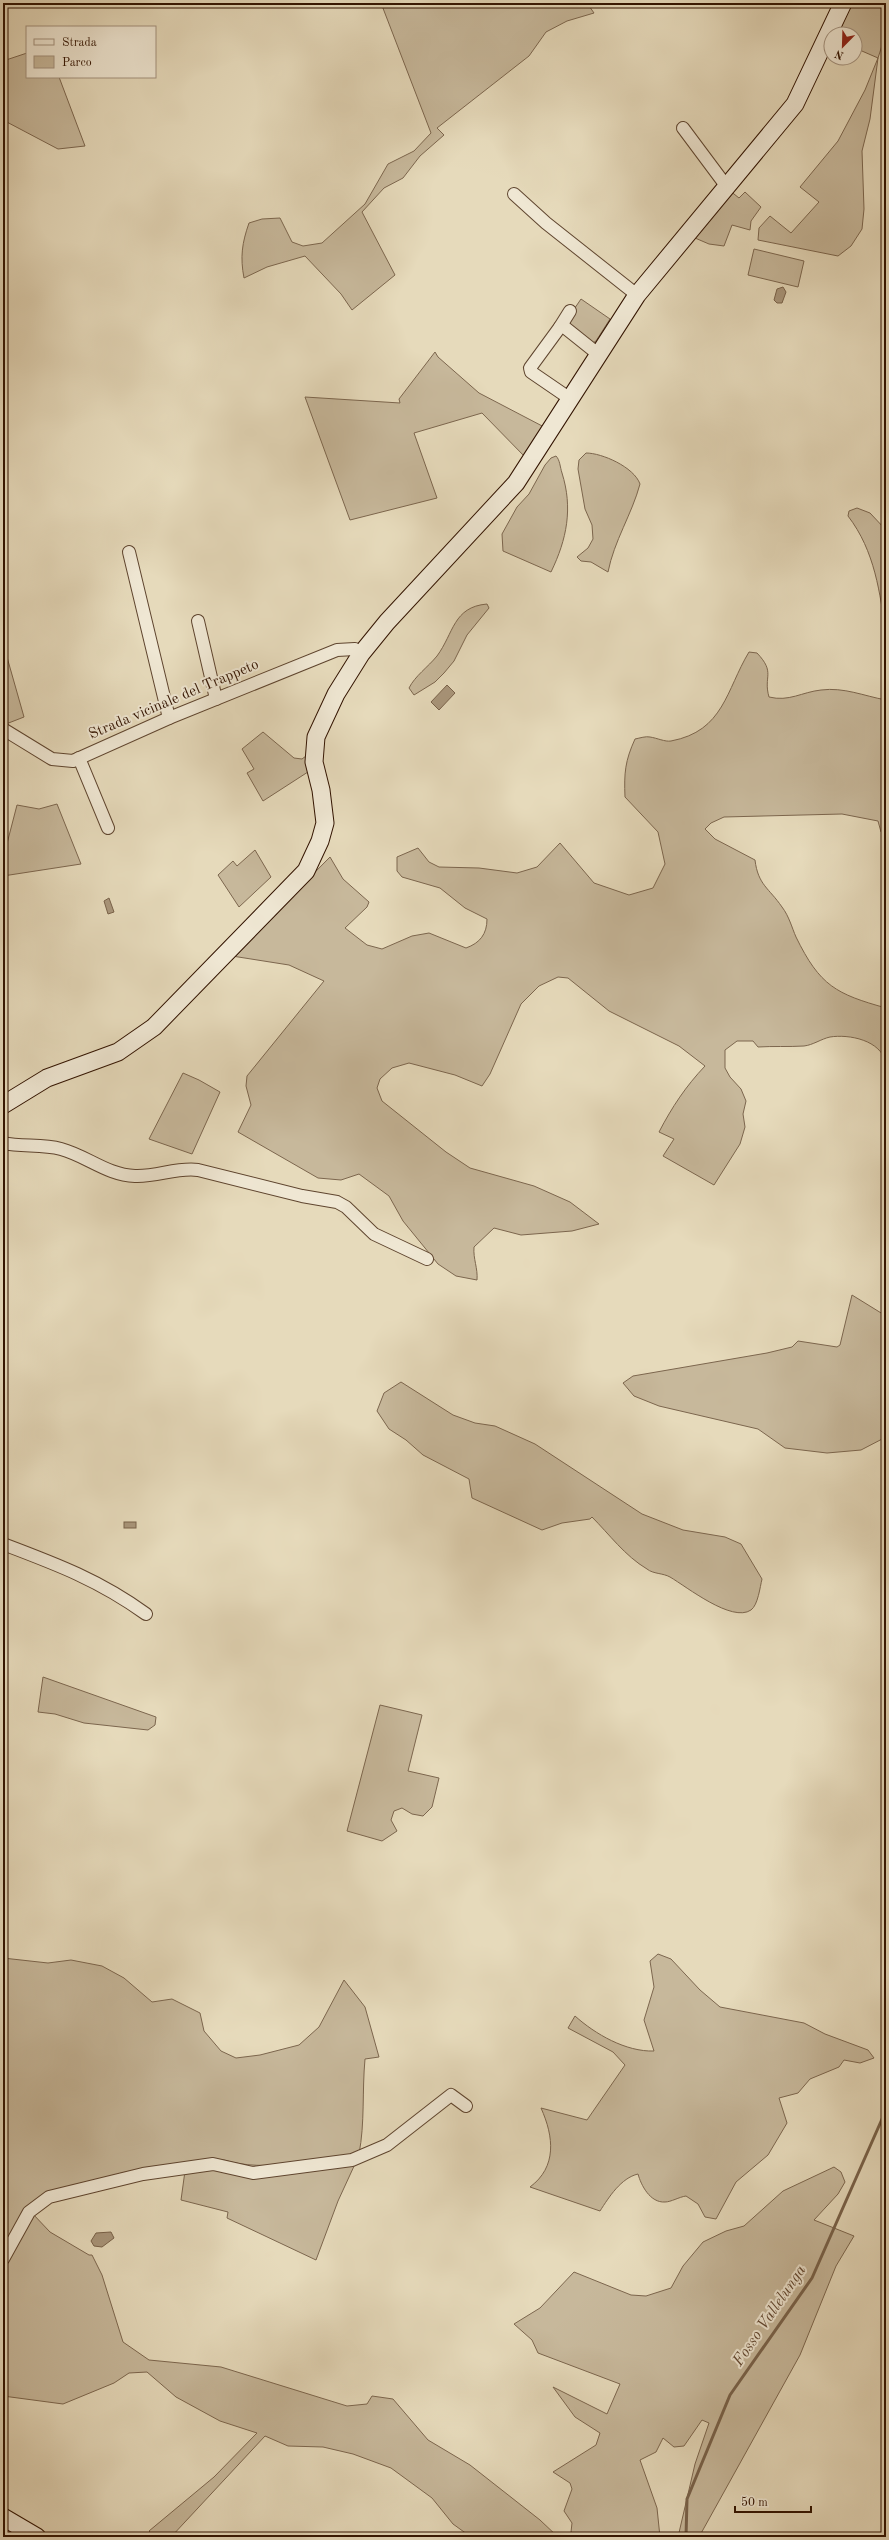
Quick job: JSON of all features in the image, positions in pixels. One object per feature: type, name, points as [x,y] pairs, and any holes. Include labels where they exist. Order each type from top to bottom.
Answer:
[{"type":"street","points":[[3,1104],[47,1078],[118,1052],[154,1027],[306,870],[320,841],[325,823],[321,790],[314,762],[314,744],[318,730],[336,694],[361,654],[387,622],[516,483],[569,398],[637,295],[795,104],[843,3]]},
{"type":"street","points":[[683,128],[727,187]]},
{"type":"street","points":[[514,194],[546,224],[637,295]]},
{"type":"street","points":[[569,398],[531,372],[530,368],[570,311]]},
{"type":"street","points":[[560,327],[563,326],[598,354]]},
{"type":"street","points":[[129,552],[169,718]]},
{"type":"street","points":[[198,621],[216,699]]},
{"type":"street","name":"Strada vicinale del Trappeto","points":[[3,729],[52,759],[65,762],[79,758],[169,718],[337,650],[355,649],[361,654]]},
{"type":"street","points":[[79,758],[108,828]]},
{"type":"street","points":[[3,1143],[60,1149],[112,1172],[124,1175],[136,1176],[189,1169],[198,1170],[302,1196],[337,1202],[346,1207],[374,1234],[427,1259]]},
{"type":"street","points":[[3,1544],[69,1568],[117,1592],[146,1614]]},
{"type":"street","points":[[3,2259],[29,2212],[49,2197],[143,2174],[213,2164],[253,2173],[352,2160],[387,2145],[451,2095],[466,2106]]},
{"type":"street","points":[[3,2517],[37,2537]]},
{"type":"green space","points":[[381,3],[587,3],[594,13],[567,21],[546,32],[529,56],[437,128],[444,135],[420,156],[403,178],[384,188],[362,212],[395,275],[352,310],[341,294],[305,256],[267,267],[244,278],[242,250],[249,223],[262,219],[280,218],[292,242],[303,246],[322,243],[365,204],[388,164],[414,151],[431,133]]},
{"type":"green space","points":[[852,3],[886,3],[886,33],[878,58],[863,51],[863,26],[842,26]]},
{"type":"green space","points":[[26,53],[26,78],[59,78],[85,146],[58,149],[3,120],[3,61]]},
{"type":"green space","points":[[878,58],[870,119],[862,151],[864,209],[862,229],[851,246],[838,256],[758,240],[759,228],[770,216],[791,233],[819,202],[800,187],[838,141],[865,90]]},
{"type":"green space","points":[[729,190],[739,198],[745,192],[761,207],[751,221],[750,230],[732,225],[724,246],[709,244],[695,238]]},
{"type":"green space","points":[[754,249],[804,261],[798,287],[748,275]]},
{"type":"green space","points":[[581,299],[610,319],[596,341],[591,344],[566,321]]},
{"type":"green space","points":[[435,352],[438,357],[479,393],[546,428],[526,458],[482,413],[414,433],[437,498],[350,520],[305,397],[400,403],[399,399]]},
{"type":"green space","points":[[586,453],[600,455],[617,462],[631,472],[640,484],[637,495],[614,549],[608,572],[591,562],[581,561],[577,557],[588,548],[593,539],[592,525],[585,509],[578,469],[579,460]]},
{"type":"green space","points":[[556,456],[565,486],[568,511],[567,523],[561,548],[551,572],[503,551],[502,534],[517,507],[529,494],[545,465],[551,458]]},
{"type":"green space","points":[[857,508],[870,513],[886,530],[886,635],[875,573],[864,543],[848,516],[849,511]]},
{"type":"green space","points":[[487,604],[489,608],[467,635],[454,661],[435,682],[414,695],[409,688],[437,656],[456,622],[467,610],[476,606]]},
{"type":"green space","points":[[3,643],[24,717],[6,724],[3,722]]},
{"type":"green space","points":[[749,652],[757,653],[766,665],[768,670],[767,684],[769,697],[789,698],[814,691],[829,689],[846,691],[886,700],[886,830],[881,832],[878,821],[842,814],[724,817],[711,823],[705,829],[715,839],[755,860],[756,868],[761,881],[784,911],[805,954],[813,967],[831,986],[854,998],[886,1008],[886,1063],[883,1055],[878,1049],[863,1040],[855,1038],[838,1036],[830,1037],[807,1045],[798,1046],[758,1047],[753,1041],[737,1041],[725,1050],[725,1068],[730,1077],[741,1089],[746,1101],[743,1114],[745,1127],[740,1144],[714,1185],[663,1156],[674,1139],[659,1132],[680,1097],[705,1066],[679,1046],[609,1011],[568,978],[558,977],[539,986],[521,1004],[490,1074],[482,1086],[455,1075],[409,1063],[392,1068],[380,1079],[377,1088],[382,1101],[446,1152],[470,1168],[534,1186],[570,1202],[599,1224],[572,1231],[521,1235],[494,1228],[474,1247],[477,1280],[456,1276],[438,1264],[403,1221],[389,1196],[359,1174],[341,1180],[318,1178],[238,1132],[251,1105],[246,1086],[247,1076],[324,981],[289,965],[232,956],[330,857],[343,879],[369,902],[367,907],[345,928],[367,945],[382,949],[412,936],[429,933],[466,948],[479,941],[486,929],[487,919],[465,908],[440,888],[402,877],[397,871],[397,857],[418,848],[429,862],[439,867],[479,868],[517,873],[537,867],[560,843],[594,883],[629,895],[653,888],[665,864],[658,832],[625,797],[626,767],[635,739],[648,737],[671,741],[689,736],[702,728],[713,718],[721,707]]},
{"type":"green space","points":[[263,732],[294,758],[302,759],[306,756],[311,770],[263,801],[247,773],[254,769],[242,749]]},
{"type":"green space","points":[[57,804],[81,864],[3,876],[3,859],[17,805],[39,809]]},
{"type":"green space","points":[[255,850],[271,877],[239,907],[218,875],[233,861],[237,866]]},
{"type":"green space","points":[[183,1073],[220,1092],[192,1154],[149,1139]]},
{"type":"green space","points":[[852,1295],[886,1316],[886,1437],[861,1450],[827,1453],[785,1448],[758,1429],[659,1406],[634,1396],[623,1383],[633,1376],[767,1353],[792,1347],[798,1341],[837,1347],[840,1345]]},
{"type":"green space","points":[[401,1382],[453,1415],[475,1423],[495,1426],[535,1444],[642,1514],[683,1530],[725,1537],[741,1544],[762,1579],[757,1600],[753,1608],[743,1613],[733,1612],[710,1602],[670,1577],[649,1571],[624,1551],[592,1517],[590,1519],[562,1523],[542,1530],[472,1498],[469,1479],[423,1455],[406,1440],[389,1429],[377,1411],[384,1393]]},
{"type":"green space","points":[[43,1677],[156,1717],[155,1725],[148,1730],[84,1723],[55,1714],[38,1712]]},
{"type":"green space","points":[[380,1705],[422,1715],[408,1771],[439,1778],[432,1807],[423,1816],[412,1814],[402,1808],[394,1811],[391,1820],[397,1831],[382,1841],[347,1831]]},
{"type":"green space","points":[[658,1954],[671,1959],[700,1990],[720,2007],[804,2023],[825,2034],[868,2050],[874,2058],[860,2063],[844,2060],[839,2067],[810,2079],[798,2093],[779,2098],[787,2123],[768,2155],[736,2182],[716,2219],[705,2217],[698,2204],[686,2196],[667,2202],[655,2200],[644,2188],[638,2174],[632,2176],[621,2184],[611,2194],[600,2211],[530,2187],[539,2179],[549,2161],[549,2130],[541,2108],[587,2120],[625,2065],[613,2052],[568,2028],[575,2016],[583,2023],[612,2041],[643,2051],[654,2051],[644,2020],[654,1987],[650,1961]]},
{"type":"green space","points":[[3,1958],[48,1963],[71,1960],[102,1966],[124,1978],[152,2002],[172,1999],[200,2013],[204,2031],[221,2051],[236,2058],[260,2055],[299,2045],[319,2027],[344,1980],[365,2007],[379,2057],[365,2059],[362,2131],[359,2154],[309,2162],[273,2165],[240,2164],[224,2160],[50,2193],[3,2251]]},
{"type":"green space","points":[[355,2164],[338,2201],[316,2260],[227,2218],[228,2212],[181,2200],[185,2171]]},
{"type":"green space","points":[[834,2167],[841,2172],[845,2182],[838,2194],[814,2220],[854,2236],[836,2266],[800,2355],[699,2537],[678,2537],[695,2464],[709,2423],[702,2420],[684,2446],[674,2447],[663,2438],[656,2452],[640,2460],[657,2508],[660,2537],[585,2537],[571,2532],[572,2523],[564,2511],[572,2489],[570,2483],[553,2472],[596,2445],[600,2433],[575,2417],[553,2387],[607,2414],[620,2384],[538,2353],[532,2340],[514,2324],[540,2308],[574,2272],[631,2295],[646,2296],[671,2288],[683,2266],[703,2242],[726,2231],[744,2226],[783,2191]]},
{"type":"green space","points":[[32,2213],[50,2232],[89,2255],[92,2255],[102,2275],[123,2342],[149,2360],[221,2367],[347,2406],[367,2404],[372,2396],[393,2399],[428,2440],[470,2465],[540,2520],[558,2537],[471,2537],[453,2524],[432,2498],[391,2468],[353,2454],[323,2447],[288,2446],[265,2436],[171,2537],[155,2537],[149,2531],[214,2477],[257,2433],[220,2421],[176,2397],[147,2372],[129,2373],[114,2383],[63,2404],[3,2396],[3,2268]]},
{"type":"green space","points":[[3,2525],[23,2537],[8,2537],[3,2534]]},
{"type":"shaded area","points":[[783,287],[786,292],[782,303],[777,303],[774,300],[777,289]]},
{"type":"shaded area","points":[[447,685],[455,693],[439,710],[431,702]]},
{"type":"shaded area","points":[[109,898],[114,912],[108,914],[104,901]]},
{"type":"shaded area","points":[[124,1522],[136,1522],[136,1528],[124,1528]]},
{"type":"shaded area","points":[[111,2232],[114,2238],[102,2247],[94,2246],[91,2241],[96,2233]]},
{"type":"waterway","name":"Fosso Vallelunga","points":[[686,2537],[687,2499],[730,2395],[812,2278],[886,2110]]}]
